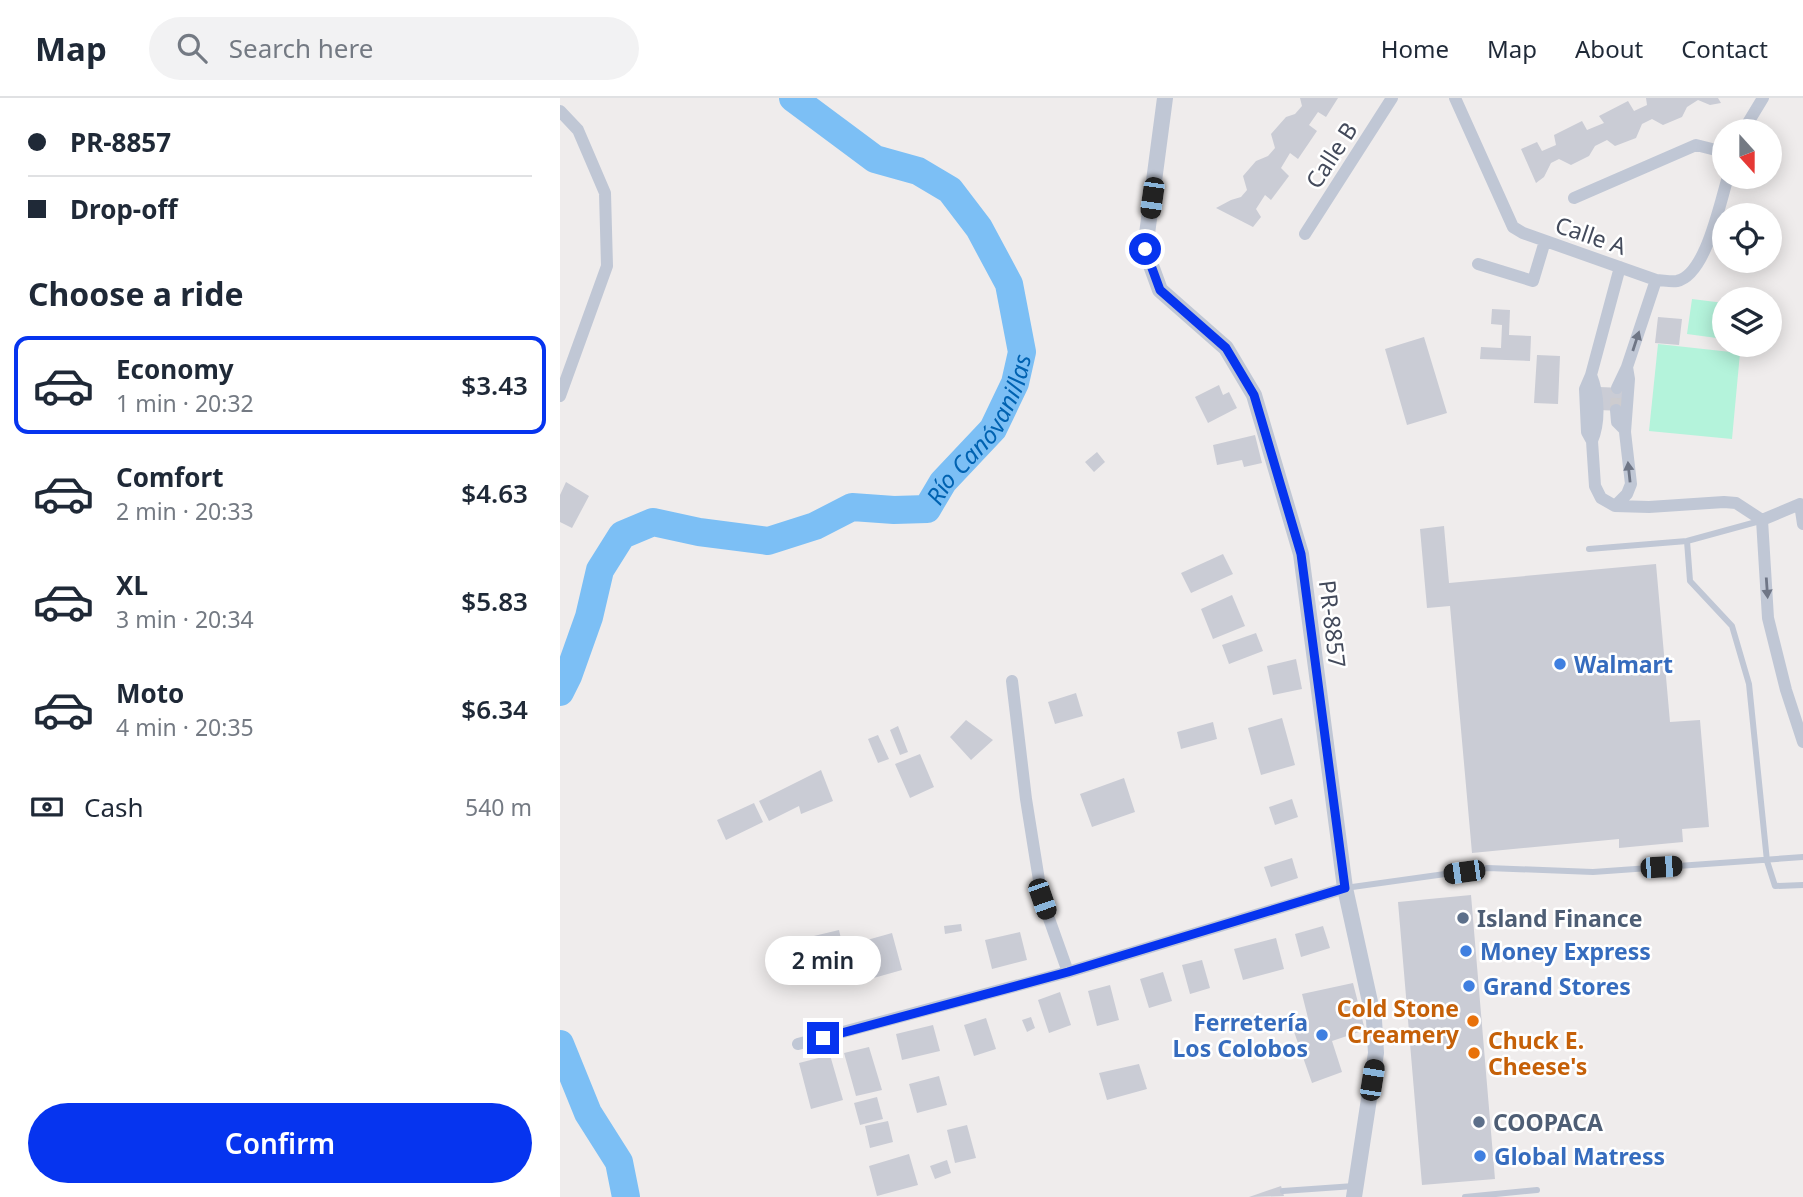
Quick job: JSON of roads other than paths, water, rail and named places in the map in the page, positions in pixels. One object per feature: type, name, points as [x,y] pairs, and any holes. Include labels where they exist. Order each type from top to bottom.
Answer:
[{"type":"street","name":"PR-8857","points":[[1165,98],[1145,249],[1160,290],[1226,348],[1254,395],[1301,554],[1345,888],[1374,1020],[1376,1053],[1355,1191]]},
{"type":"street","name":"Calle B","points":[[1305,234],[1392,98]]},
{"type":"street","name":"Calle A","points":[[1455,98],[1513,226],[1523,233],[1656,280]]},
{"type":"street","points":[[1750,119],[1763,98]]},
{"type":"street","points":[[560,111],[578,130],[605,193],[607,267],[560,396]]},
{"type":"street","points":[[1574,198],[1696,145],[1712,149]]},
{"type":"street","points":[[1617,388],[1627,367],[1656,280],[1678,281],[1694,270],[1706,250],[1724,189]]},
{"type":"street","points":[[1478,264],[1533,281],[1545,241]]},
{"type":"street","points":[[1620,267],[1585,389],[1587,432],[1592,442],[1595,486],[1601,498],[1615,506],[1735,503],[1762,520]]},
{"type":"street","points":[[1615,506],[1627,494],[1631,484],[1625,430],[1629,379],[1627,367]]},
{"type":"street","points":[[1616,410],[1617,422],[1625,430]]},
{"type":"street","points":[[1762,520],[1801,505],[1803,524]]},
{"type":"street","points":[[1762,520],[1769,618],[1786,690],[1803,742]]},
{"type":"street","points":[[1012,681],[1026,799],[1042,899],[1068,972]]},
{"type":"street","points":[[798,1044],[1068,972],[1345,888]]},
{"type":"lane","points":[[1590,549],[1686,541],[1762,520]]},
{"type":"lane","points":[[1686,541],[1690,581],[1732,626],[1749,684],[1767,861],[1775,886],[1803,885]]},
{"type":"lane","points":[[1345,888],[1488,869],[1593,872],[1803,857]]},
{"type":"lane","points":[[1308,1188],[1310,1197]]},
{"type":"lane","points":[[1283,1191],[1308,1188],[1355,1191]]},
{"type":"lane","points":[[1465,1197],[1537,1190]]},
{"type":"waterway","name":"Río Canóvanillas","points":[[560,692],[589,617],[600,570],[622,535],[653,522],[699,532],[768,541],[815,526],[852,507],[927,509],[943,482],[993,429],[1015,383],[1022,352],[1009,284],[979,228],[950,190],[918,171],[875,159],[793,98]]},
{"type":"waterway","name":"Río Canóvanillas","points":[[560,1044],[588,1113],[619,1162],[626,1197]]},
{"type":"tunnel","points":[[1616,410],[1617,388]]},
{"type":"place","name":"Walmart","points":[[1560,664]]},
{"type":"place","name":"Island Finance","points":[[1463,918]]},
{"type":"place","name":"Money Express","points":[[1466,951]]},
{"type":"place","name":"Grand Stores","points":[[1469,986]]},
{"type":"place","name":"Cold Stone Creamery","points":[[1473,1021]]},
{"type":"place","name":"Ferretería Los Colobos","points":[[1322,1035]]},
{"type":"place","name":"Chuck E. Cheese's","points":[[1474,1053]]},
{"type":"place","name":"COOPACA","points":[[1479,1122]]},
{"type":"place","name":"Global Matress","points":[[1480,1156]]}]
